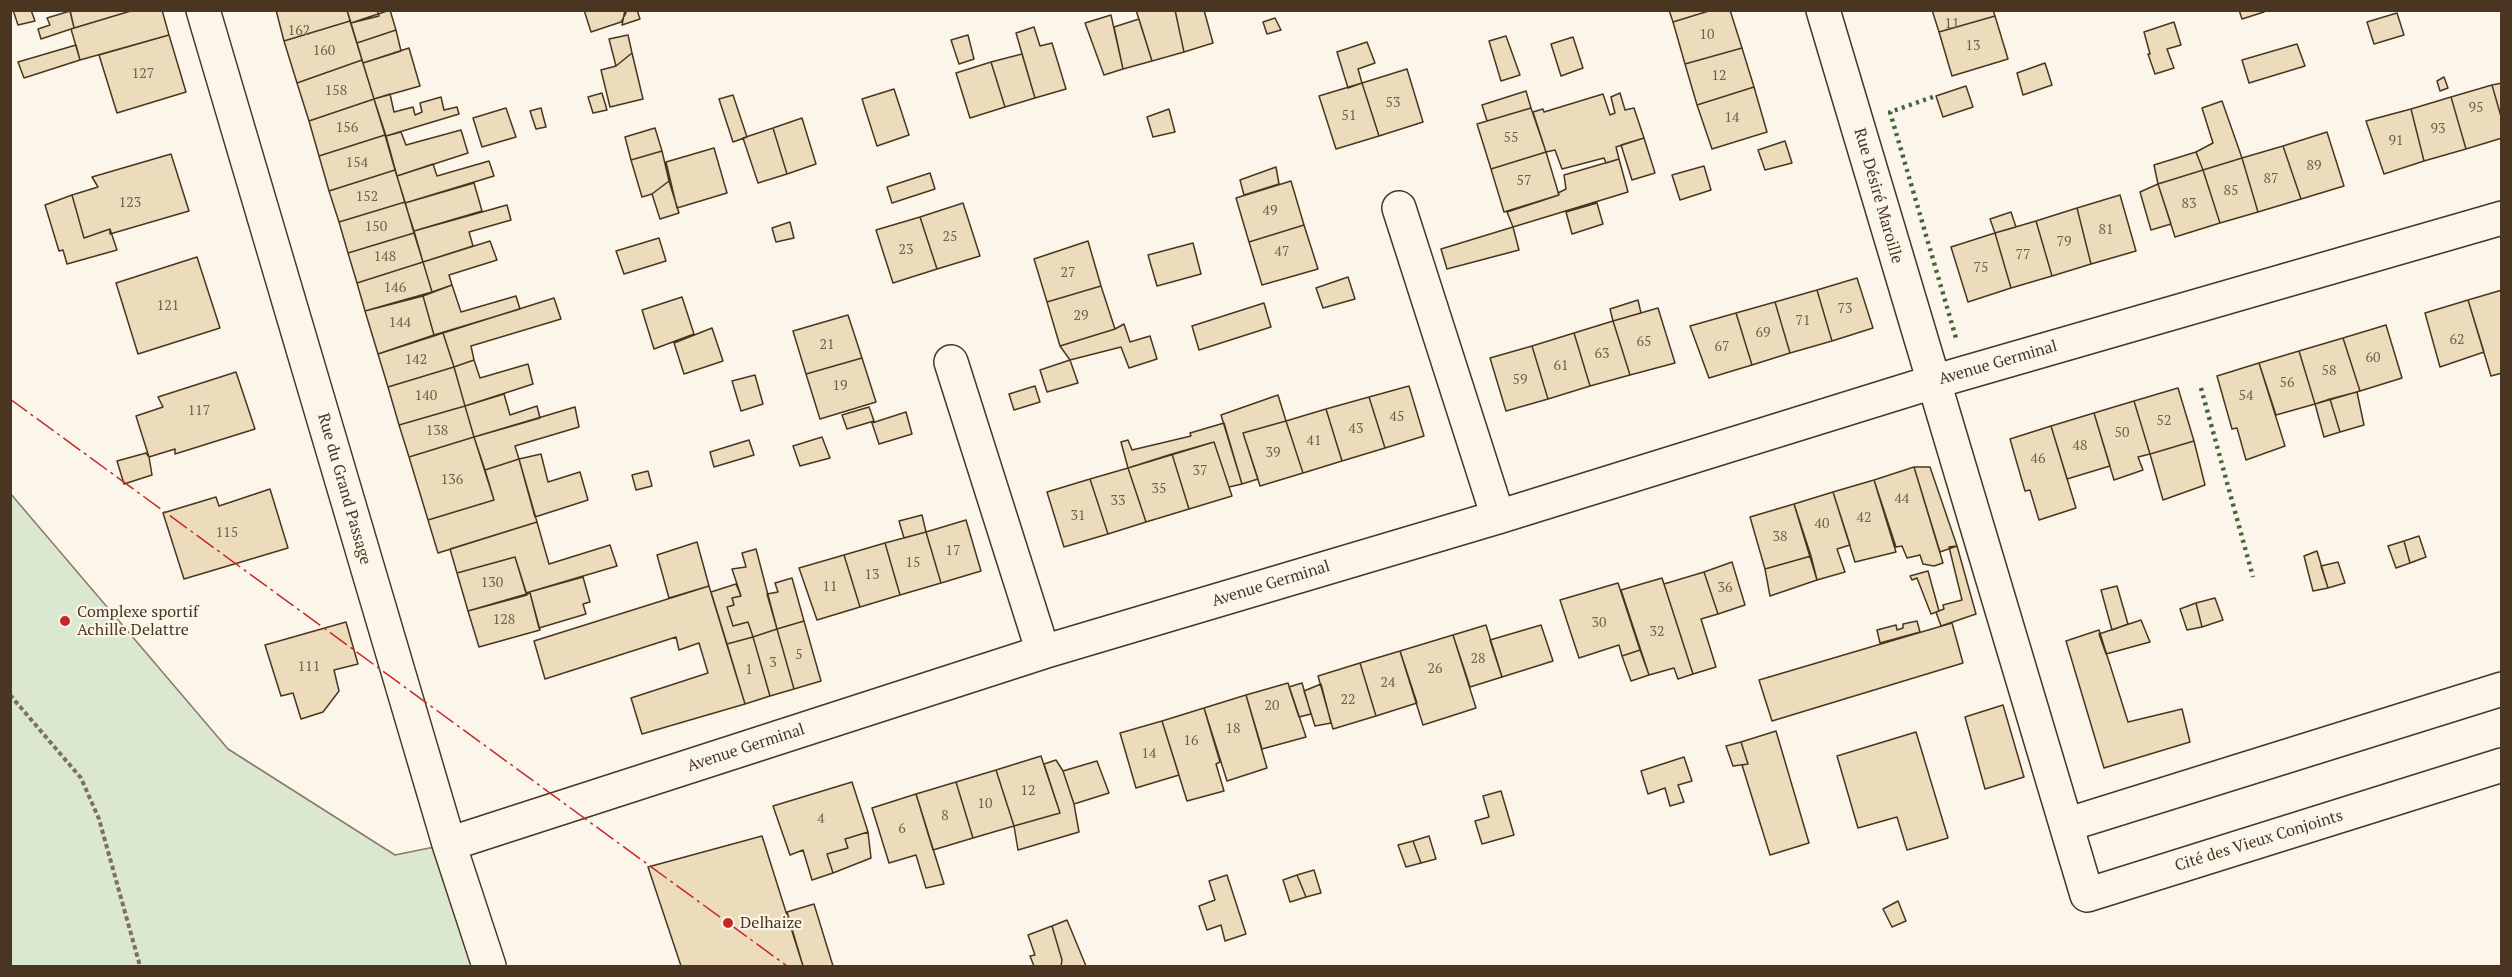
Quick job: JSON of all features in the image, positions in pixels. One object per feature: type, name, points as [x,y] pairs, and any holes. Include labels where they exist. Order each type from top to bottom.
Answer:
[{"type":"street","name":"Rue du Grand Passage","points":[[203,10],[449,844],[489,966]]},
{"type":"street","name":"Rue Désiré Maroille","points":[[1823,10],[1933,382]]},
{"type":"street","points":[[1399,208],[1498,517]]},
{"type":"street","name":"Avenue Germinal","points":[[449,844],[1043,652],[1498,517],[1933,382],[2502,218]]},
{"type":"street","points":[[951,362],[1043,652]]},
{"type":"street","name":"Cité des Vieux Conjoints","points":[[1933,382],[2087,895],[2502,765]]},
{"type":"street","points":[[2066,825],[2502,689]]},
{"type":"path","points":[[10,695],[81,778],[99,819],[140,966]]},
{"type":"green space","name":"Complexe sportif Achille Delattre","points":[[10,493],[228,749],[395,855],[449,844],[489,966],[11,966]]},
{"type":"building","points":[[13,10],[31,10],[35,21],[18,25]]},
{"type":"building","points":[[70,10],[134,10],[74,28]]},
{"type":"building","points":[[134,10],[162,10],[169,35],[80,60],[71,29]]},
{"type":"building","points":[[276,10],[347,10],[350,21],[284,41]]},
{"type":"building","points":[[347,10],[377,10],[379,16],[351,23]]},
{"type":"building","points":[[390,10],[396,30],[357,43],[351,23]]},
{"type":"building","points":[[584,10],[625,10],[626,13],[621,22],[591,32]]},
{"type":"building","points":[[625,10],[637,10],[640,19],[622,25]]},
{"type":"building","points":[[1136,10],[1175,10],[1184,52],[1152,61]]},
{"type":"building","points":[[1175,10],[1204,10],[1213,43],[1184,52]]},
{"type":"building","points":[[1669,10],[1712,10],[1673,22]]},
{"type":"building","points":[[1712,10],[1730,10],[1742,48],[1685,64],[1673,22]]},
{"type":"building","points":[[1932,10],[1993,10],[1995,16],[1939,32]]},
{"type":"building","points":[[2239,10],[2264,10],[2264,12],[2242,19]]},
{"type":"building","points":[[70,11],[74,28],[41,39],[38,29],[50,25],[47,18]]},
{"type":"building","points":[[2397,13],[2404,35],[2374,44],[2367,22]]},
{"type":"building","points":[[1111,15],[1123,69],[1104,75],[1085,23]]},
{"type":"building","points":[[1995,16],[2008,59],[1952,76],[1939,32]]},
{"type":"building","points":[[1275,18],[1281,30],[1267,34],[1263,22]]},
{"type":"building","points":[[1139,19],[1152,61],[1123,69],[1114,27]]},
{"type":"building","points":[[350,21],[362,60],[297,83],[284,41]]},
{"type":"building","points":[[2174,22],[2181,45],[2167,49],[2174,68],[2155,74],[2144,32]]},
{"type":"building","points":[[1034,27],[1040,46],[1052,43],[1066,89],[1035,98],[1016,33]]},
{"type":"building","points":[[396,30],[401,51],[363,63],[357,43]]},
{"type":"building","points":[[169,35],[186,92],[117,113],[99,55]]},
{"type":"building","points":[[628,35],[632,53],[616,66],[609,39]]},
{"type":"building","points":[[968,35],[974,59],[959,64],[951,40]]},
{"type":"building","points":[[1506,36],[1520,75],[1501,81],[1489,41]]},
{"type":"building","points":[[1573,37],[1583,68],[1561,76],[1551,44]]},
{"type":"building","points":[[1367,42],[1375,63],[1358,69],[1362,83],[1348,88],[1337,52]]},
{"type":"building","points":[[2297,44],[2305,66],[2249,83],[2242,60]]},
{"type":"building","points":[[76,45],[80,60],[24,78],[18,62]]},
{"type":"building","points":[[409,48],[420,86],[374,99],[363,63]]},
{"type":"building","points":[[1742,48],[1754,87],[1697,105],[1685,64]]},
{"type":"building","points":[[632,53],[643,99],[610,107],[601,70],[616,66]]},
{"type":"building","points":[[1022,54],[1035,98],[1005,107],[991,62]]},
{"type":"building","points":[[362,60],[374,99],[309,121],[297,83]]},
{"type":"building","points":[[991,62],[1005,107],[970,118],[956,73]]},
{"type":"building","points":[[2045,63],[2052,85],[2023,95],[2017,73]]},
{"type":"building","points":[[1407,69],[1423,122],[1379,136],[1362,83]]},
{"type":"building","points":[[2444,77],[2448,88],[2440,91],[2437,81]]},
{"type":"building","points":[[1362,83],[1379,136],[1336,149],[1319,96]]},
{"type":"building","points":[[2502,83],[2502,120],[2492,85]]},
{"type":"building","points":[[2492,85],[2502,120],[2502,138],[2466,149],[2451,97]]},
{"type":"building","points":[[1966,86],[1973,107],[1943,117],[1936,96]]},
{"type":"building","points":[[1754,87],[1767,132],[1712,149],[1697,105]]},
{"type":"building","points":[[894,89],[909,135],[877,146],[862,99]]},
{"type":"building","points":[[1526,91],[1531,108],[1487,121],[1482,105]]},
{"type":"building","points":[[602,93],[607,110],[593,113],[588,97]]},
{"type":"building","points":[[1620,93],[1625,110],[1634,108],[1644,138],[1616,147],[1619,159],[1606,163],[1604,158],[1562,169],[1555,150],[1546,152],[1533,112],[1543,109],[1544,112],[1603,94],[1610,115],[1615,113],[1611,97]]},
{"type":"building","points":[[390,94],[394,112],[413,107],[415,115],[422,112],[420,103],[441,97],[444,110],[457,107],[459,114],[386,136],[374,99]]},
{"type":"building","points":[[733,95],[747,137],[733,142],[719,99]]},
{"type":"building","points":[[2451,97],[2466,149],[2424,161],[2411,109]]},
{"type":"building","points":[[374,99],[385,135],[319,156],[309,121]]},
{"type":"building","points":[[2222,101],[2242,158],[2203,170],[2196,152],[2213,143],[2202,108]]},
{"type":"building","points":[[506,108],[516,137],[482,147],[473,118]]},
{"type":"building","points":[[541,108],[546,127],[536,129],[530,111]]},
{"type":"building","points":[[1531,108],[1546,152],[1491,169],[1477,124]]},
{"type":"building","points":[[1169,109],[1175,132],[1153,137],[1147,117]]},
{"type":"building","points":[[2411,109],[2424,161],[2384,174],[2366,121]]},
{"type":"building","points":[[802,118],[816,164],[787,174],[773,128]]},
{"type":"building","points":[[655,128],[662,151],[631,160],[625,137]]},
{"type":"building","points":[[773,128],[787,174],[758,183],[743,138]]},
{"type":"building","points":[[461,130],[468,153],[397,176],[386,136],[401,132],[406,145]]},
{"type":"building","points":[[2327,132],[2344,186],[2301,199],[2283,146]]},
{"type":"building","points":[[385,135],[395,170],[329,191],[319,156]]},
{"type":"building","points":[[1644,138],[1655,173],[1632,180],[1621,145]]},
{"type":"building","points":[[1785,141],[1792,163],[1765,170],[1758,150]]},
{"type":"building","points":[[2283,146],[2301,199],[2258,212],[2242,158]]},
{"type":"building","points":[[714,148],[727,193],[677,208],[666,162]]},
{"type":"building","points":[[662,151],[669,181],[652,194],[642,197],[631,160]]},
{"type":"building","points":[[1546,152],[1559,195],[1504,212],[1491,169]]},
{"type":"building","points":[[2196,152],[2203,170],[2158,184],[2154,165]]},
{"type":"building","points":[[171,154],[189,211],[110,234],[110,229],[84,238],[72,195],[98,187],[92,177]]},
{"type":"building","points":[[2242,158],[2258,212],[2220,223],[2203,170]]},
{"type":"building","points":[[1619,159],[1628,192],[1513,227],[1507,212],[1559,195],[1558,193],[1566,189],[1564,175]]},
{"type":"building","points":[[489,161],[494,176],[405,203],[397,176],[433,164],[437,176]]},
{"type":"building","points":[[1704,166],[1711,190],[1680,200],[1672,175]]},
{"type":"building","points":[[1276,167],[1279,184],[1244,195],[1240,180]]},
{"type":"building","points":[[395,170],[405,202],[339,222],[329,191]]},
{"type":"building","points":[[2203,170],[2220,223],[2175,237],[2158,184]]},
{"type":"building","points":[[930,173],[935,189],[892,203],[887,187]]},
{"type":"building","points":[[669,181],[679,213],[660,219],[652,194]]},
{"type":"building","points":[[1291,181],[1304,225],[1249,242],[1236,198]]},
{"type":"building","points":[[474,183],[482,211],[414,231],[405,203]]},
{"type":"building","points":[[2158,184],[2171,224],[2151,230],[2140,192]]},
{"type":"building","points":[[72,195],[84,238],[110,229],[117,250],[67,264],[63,250],[59,251],[45,205]]},
{"type":"building","points":[[2120,195],[2136,251],[2091,264],[2077,208]]},
{"type":"building","points":[[405,202],[414,233],[348,253],[339,222]]},
{"type":"building","points":[[963,203],[980,256],[937,269],[920,217]]},
{"type":"building","points":[[1597,203],[1603,224],[1572,234],[1566,212]]},
{"type":"building","points":[[507,205],[511,220],[469,232],[473,246],[423,262],[414,231]]},
{"type":"building","points":[[2077,208],[2091,264],[2052,276],[2036,221]]},
{"type":"building","points":[[2011,212],[2016,227],[1995,233],[1990,219]]},
{"type":"building","points":[[920,217],[937,269],[893,283],[876,230]]},
{"type":"building","points":[[2036,221],[2052,276],[2011,288],[1995,233]]},
{"type":"building","points":[[790,222],[794,238],[776,242],[772,228]]},
{"type":"building","points":[[1304,225],[1318,269],[1262,285],[1249,242]]},
{"type":"building","points":[[1513,227],[1519,250],[1447,269],[1441,249]]},
{"type":"building","points":[[414,233],[423,262],[357,283],[348,253]]},
{"type":"building","points":[[1995,233],[2011,288],[1968,302],[1951,247]]},
{"type":"building","points":[[659,238],[666,261],[624,274],[616,251]]},
{"type":"building","points":[[490,241],[497,260],[449,275],[452,285],[432,292],[423,262]]},
{"type":"building","points":[[1088,241],[1101,286],[1047,302],[1034,259]]},
{"type":"building","points":[[1193,243],[1201,274],[1157,286],[1148,255]]},
{"type":"building","points":[[197,257],[220,328],[138,354],[116,283]]},
{"type":"building","points":[[423,262],[432,292],[365,311],[357,283]]},
{"type":"building","points":[[1348,277],[1355,299],[1323,308],[1316,288]]},
{"type":"building","points":[[1857,278],[1873,328],[1832,341],[1817,290]]},
{"type":"building","points":[[452,285],[461,312],[516,296],[520,309],[434,335],[423,296]]},
{"type":"building","points":[[1101,286],[1115,329],[1060,346],[1047,302]]},
{"type":"building","points":[[1817,290],[1832,341],[1790,353],[1775,302]]},
{"type":"building","points":[[2502,290],[2502,373],[2491,376],[2468,300]]},
{"type":"building","points":[[423,296],[434,335],[378,354],[365,311]]},
{"type":"building","points":[[682,297],[694,334],[654,349],[642,310]]},
{"type":"building","points":[[554,298],[561,319],[471,346],[474,360],[454,367],[443,333]]},
{"type":"building","points":[[1638,300],[1641,313],[1613,321],[1610,309]]},
{"type":"building","points":[[2468,300],[2484,352],[2440,367],[2425,313]]},
{"type":"building","points":[[1775,302],[1790,353],[1752,365],[1736,313]]},
{"type":"building","points":[[1264,303],[1271,327],[1199,350],[1192,326]]},
{"type":"building","points":[[1658,308],[1675,363],[1630,375],[1613,321]]},
{"type":"building","points":[[1736,313],[1752,365],[1709,378],[1690,326]]},
{"type":"building","points":[[848,315],[862,358],[806,374],[793,331]]},
{"type":"building","points":[[1613,321],[1630,375],[1590,386],[1574,333]]},
{"type":"building","points":[[1124,324],[1130,342],[1150,336],[1157,359],[1129,368],[1121,347],[1070,360],[1060,346],[1115,329]]},
{"type":"building","points":[[2386,325],[2402,378],[2360,391],[2343,338]]},
{"type":"building","points":[[712,328],[723,361],[684,374],[674,343]]},
{"type":"building","points":[[443,333],[454,367],[388,387],[378,354]]},
{"type":"building","points":[[1574,333],[1590,386],[1548,399],[1532,346]]},
{"type":"building","points":[[2343,338],[2360,391],[2315,404],[2299,351]]},
{"type":"building","points":[[1532,346],[1548,399],[1506,411],[1490,358]]},
{"type":"building","points":[[2299,351],[2315,404],[2276,415],[2259,363]]},
{"type":"building","points":[[862,358],[876,402],[820,419],[806,374]]},
{"type":"building","points":[[474,360],[480,378],[528,364],[533,384],[465,406],[454,367]]},
{"type":"building","points":[[1070,360],[1078,383],[1047,392],[1040,370]]},
{"type":"building","points":[[2259,363],[2285,446],[2246,460],[2237,428],[2232,429],[2217,376]]},
{"type":"building","points":[[454,367],[465,406],[399,425],[388,387]]},
{"type":"building","points":[[236,372],[255,429],[175,454],[175,449],[149,457],[136,416],[163,407],[158,397]]},
{"type":"building","points":[[755,375],[763,404],[741,411],[732,381]]},
{"type":"building","points":[[1035,386],[1040,402],[1014,410],[1009,394]]},
{"type":"building","points":[[1409,386],[1424,436],[1385,448],[1369,397]]},
{"type":"building","points":[[2178,388],[2194,441],[2150,454],[2134,401]]},
{"type":"building","points":[[2357,392],[2364,425],[2340,432],[2330,399]]},
{"type":"building","points":[[504,394],[510,415],[537,406],[540,418],[474,437],[465,406]]},
{"type":"building","points":[[1278,395],[1286,421],[1243,433],[1258,479],[1242,484],[1221,415]]},
{"type":"building","points":[[1369,397],[1385,448],[1342,461],[1326,409]]},
{"type":"building","points":[[2330,399],[2340,432],[2324,437],[2315,404]]},
{"type":"building","points":[[2134,401],[2150,454],[2138,457],[2143,470],[2114,480],[2094,413]]},
{"type":"building","points":[[465,406],[474,437],[409,457],[399,425]]},
{"type":"building","points":[[575,407],[579,427],[515,446],[519,459],[485,470],[474,437]]},
{"type":"building","points":[[869,407],[874,421],[847,429],[842,415]]},
{"type":"building","points":[[1326,409],[1342,461],[1303,473],[1286,421]]},
{"type":"building","points":[[906,412],[912,434],[879,444],[872,423]]},
{"type":"building","points":[[2094,413],[2110,466],[2067,479],[2051,426]]},
{"type":"building","points":[[1286,421],[1303,473],[1260,486],[1243,433]]},
{"type":"building","points":[[1224,423],[1242,484],[1229,487],[1214,442],[1128,468],[1121,442],[1128,440],[1132,450],[1191,436],[1190,433]]},
{"type":"building","points":[[2051,426],[2076,508],[2039,520],[2030,490],[2025,491],[2010,439]]},
{"type":"building","points":[[474,437],[494,500],[428,520],[409,457]]},
{"type":"building","points":[[822,437],[830,458],[800,466],[793,446]]},
{"type":"building","points":[[749,440],[754,455],[714,467],[710,452]]},
{"type":"building","points":[[2194,441],[2205,485],[2163,500],[2150,454]]},
{"type":"building","points":[[1214,442],[1232,496],[1189,509],[1172,454]]},
{"type":"building","points":[[146,453],[149,457],[152,475],[124,484],[117,461]]},
{"type":"building","points":[[541,454],[548,482],[580,472],[588,500],[535,517],[519,459]]},
{"type":"building","points":[[1172,454],[1189,509],[1146,522],[1128,468]]},
{"type":"building","points":[[519,459],[537,522],[438,553],[428,520],[494,500],[485,470]]},
{"type":"building","points":[[1914,467],[1943,563],[1934,566],[1923,564],[1920,555],[1907,558],[1902,546],[1896,547],[1874,480]]},
{"type":"building","points":[[1914,467],[1930,467],[1957,546],[1940,552]]},
{"type":"building","points":[[1128,468],[1146,522],[1108,534],[1090,479]]},
{"type":"building","points":[[648,471],[652,486],[636,490],[632,475]]},
{"type":"building","points":[[1090,479],[1108,534],[1064,547],[1047,492]]},
{"type":"building","points":[[1874,480],[1896,552],[1855,562],[1833,492]]},
{"type":"building","points":[[270,489],[288,548],[184,579],[163,513],[216,497],[219,506]]},
{"type":"building","points":[[1833,492],[1850,545],[1837,549],[1845,572],[1817,580],[1794,504]]},
{"type":"building","points":[[1794,504],[1811,556],[1765,569],[1750,517]]},
{"type":"building","points":[[922,515],[926,532],[904,538],[899,521]]},
{"type":"building","points":[[966,520],[981,571],[941,583],[926,532]]},
{"type":"building","points":[[537,522],[549,564],[610,545],[617,566],[526,593],[515,557],[457,573],[450,549]]},
{"type":"building","points":[[926,532],[941,583],[900,595],[885,543]]},
{"type":"building","points":[[2419,536],[2426,557],[2410,563],[2404,541]]},
{"type":"building","points":[[2404,541],[2410,563],[2396,568],[2388,546]]},
{"type":"building","points":[[697,542],[709,586],[669,598],[657,555]]},
{"type":"building","points":[[885,543],[900,595],[860,607],[844,555]]},
{"type":"building","points":[[1957,546],[1976,614],[1941,626],[1936,612],[1944,609],[1943,605],[1962,600],[1949,547]]},
{"type":"building","points":[[756,549],[777,629],[753,637],[748,622],[733,626],[727,607],[734,605],[732,598],[741,596],[732,569],[746,567],[742,553]]},
{"type":"building","points":[[2317,551],[2328,588],[2313,591],[2304,556]]},
{"type":"building","points":[[844,555],[860,607],[817,620],[799,568]]},
{"type":"building","points":[[1811,556],[1817,580],[1770,596],[1765,569]]},
{"type":"building","points":[[515,557],[527,595],[468,611],[457,573]]},
{"type":"building","points":[[1732,562],[1745,605],[1718,614],[1704,572]]},
{"type":"building","points":[[2338,562],[2345,583],[2328,588],[2321,566]]},
{"type":"building","points":[[1928,571],[1939,611],[1931,614],[1917,578],[1912,580],[1910,576]]},
{"type":"building","points":[[1704,572],[1718,614],[1701,619],[1716,667],[1693,674],[1664,584]]},
{"type":"building","points":[[583,577],[590,602],[583,604],[586,614],[539,628],[530,593],[526,593]]},
{"type":"building","points":[[792,578],[804,621],[777,629],[767,594],[778,592],[775,583]]},
{"type":"building","points":[[1662,578],[1693,674],[1678,679],[1674,668],[1649,675],[1621,590]]},
{"type":"building","points":[[1618,583],[1640,650],[1622,656],[1619,645],[1579,658],[1560,600]]},
{"type":"building","points":[[736,584],[741,596],[732,598],[734,605],[727,607],[733,626],[748,622],[753,637],[727,644],[711,592]]},
{"type":"building","points":[[709,586],[745,704],[642,734],[631,698],[708,673],[699,643],[679,650],[676,637],[545,679],[534,641]]},
{"type":"building","points":[[2117,586],[2128,624],[2112,630],[2101,590]]},
{"type":"building","points":[[530,593],[540,630],[479,647],[468,611]]},
{"type":"building","points":[[2215,598],[2223,620],[2202,627],[2196,603]]},
{"type":"building","points":[[2196,603],[2202,627],[2187,630],[2180,609]]},
{"type":"building","points":[[2141,620],[2150,642],[2106,654],[2099,634]]},
{"type":"building","points":[[804,621],[821,681],[794,689],[777,629]]},
{"type":"building","points":[[1917,621],[1920,632],[1880,643],[1877,630],[1896,625],[1897,630],[1903,628],[1903,624]]},
{"type":"building","points":[[346,622],[358,664],[334,670],[339,691],[323,712],[301,719],[293,693],[281,696],[265,645]]},
{"type":"building","points":[[1952,623],[1963,663],[1772,721],[1759,680]]},
{"type":"building","points":[[1486,625],[1502,677],[1470,687],[1453,635]]},
{"type":"building","points":[[1541,625],[1553,661],[1502,677],[1490,640]]},
{"type":"building","points":[[777,629],[794,689],[770,696],[753,637]]},
{"type":"building","points":[[2099,630],[2128,722],[2182,709],[2190,742],[2104,768],[2066,641]]},
{"type":"building","points":[[1453,635],[1476,708],[1423,725],[1400,651]]},
{"type":"building","points":[[753,637],[770,696],[745,704],[727,644]]},
{"type":"building","points":[[1640,650],[1649,675],[1631,681],[1622,656]]},
{"type":"building","points":[[1400,651],[1417,703],[1376,716],[1360,663]]},
{"type":"building","points":[[1360,663],[1376,716],[1333,729],[1318,676]]},
{"type":"building","points":[[1288,683],[1306,737],[1262,749],[1246,695]]},
{"type":"building","points":[[1302,683],[1311,714],[1299,717],[1289,687]]},
{"type":"building","points":[[1321,684],[1331,723],[1315,726],[1304,691]]},
{"type":"building","points":[[1246,695],[1267,768],[1227,781],[1204,708]]},
{"type":"building","points":[[2003,705],[2024,777],[1985,789],[1965,717]]},
{"type":"building","points":[[1204,708],[1220,762],[1216,764],[1224,791],[1187,801],[1162,721]]},
{"type":"building","points":[[1162,721],[1179,775],[1136,788],[1120,733]]},
{"type":"building","points":[[1776,731],[1809,843],[1770,855],[1742,765],[1748,764],[1741,742]]},
{"type":"building","points":[[1916,732],[1948,838],[1907,850],[1897,817],[1858,828],[1837,756]]},
{"type":"building","points":[[1741,742],[1748,764],[1733,766],[1726,746]]},
{"type":"building","points":[[1041,756],[1060,813],[1014,826],[996,770]]},
{"type":"building","points":[[1684,757],[1692,781],[1678,785],[1684,802],[1670,806],[1665,788],[1648,794],[1641,771]]},
{"type":"building","points":[[1056,760],[1063,771],[1074,804],[1079,832],[1018,850],[1014,826],[1060,813],[1044,764]]},
{"type":"building","points":[[1097,761],[1109,793],[1074,804],[1063,771]]},
{"type":"building","points":[[996,770],[1014,826],[973,838],[956,782]]},
{"type":"building","points":[[852,782],[868,832],[845,839],[848,848],[827,854],[833,873],[812,880],[803,850],[790,855],[773,806]]},
{"type":"building","points":[[956,782],[973,838],[933,850],[916,794]]},
{"type":"building","points":[[1501,791],[1514,835],[1482,844],[1475,821],[1489,817],[1483,796]]},
{"type":"building","points":[[916,794],[944,884],[926,888],[916,855],[889,863],[872,808]]},
{"type":"building","points":[[868,832],[871,858],[833,873],[827,854],[848,848],[845,839]]},
{"type":"building","name":"Delhaize","points":[[762,836],[803,966],[681,966],[648,867]]},
{"type":"building","points":[[1429,836],[1436,859],[1421,863],[1413,841]]},
{"type":"building","points":[[1413,841],[1421,863],[1406,867],[1398,845]]},
{"type":"building","points":[[1314,870],[1321,893],[1306,897],[1297,875]]},
{"type":"building","points":[[1227,875],[1246,934],[1225,941],[1221,925],[1207,930],[1199,906],[1215,900],[1209,881]]},
{"type":"building","points":[[1297,875],[1306,897],[1290,902],[1283,880]]},
{"type":"building","points":[[1898,901],[1906,921],[1892,927],[1883,909]]},
{"type":"building","points":[[814,904],[833,966],[803,966],[787,912]]},
{"type":"building","points":[[1067,920],[1086,966],[1061,966],[1062,960],[1052,926]]},
{"type":"building","points":[[1052,926],[1062,960],[1061,966],[1034,966],[1030,956],[1035,955],[1028,935]]},
{"type":"hedge","points":[[1933,97],[1890,112],[1956,338]]},
{"type":"hedge","points":[[2201,388],[2253,577]]},
{"type":"power","points":[[10,399],[787,966]]},
{"type":"place","name":"Complexe sportif Achille Delattre","points":[[65,621]]},
{"type":"place","name":"Delhaize","points":[[728,923]]}]
